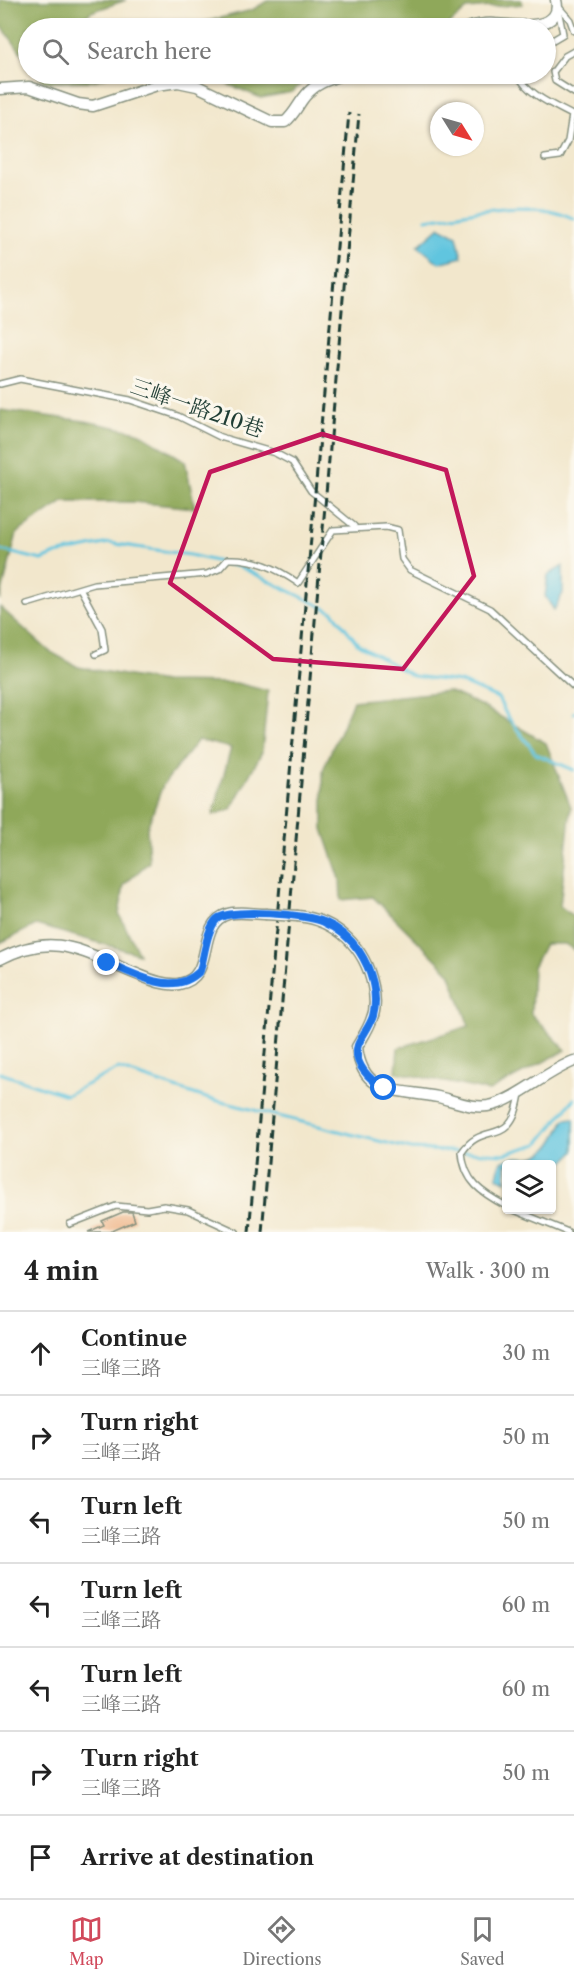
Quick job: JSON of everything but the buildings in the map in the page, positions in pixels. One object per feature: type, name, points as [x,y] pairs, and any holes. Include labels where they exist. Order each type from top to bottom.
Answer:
[{"type":"street","points":[[549,18],[556,2]]},
{"type":"street","points":[[0,89],[29,87],[78,104],[93,106],[164,84]]},
{"type":"street","points":[[188,84],[197,86],[272,122],[285,122],[318,84]]},
{"type":"street","points":[[0,959],[33,945],[58,944],[146,978],[170,984],[182,983],[200,971],[209,930],[217,919],[230,913],[298,916],[324,921],[339,930],[353,942],[366,965],[375,1005],[373,1018],[357,1047],[358,1058],[366,1075],[374,1082],[397,1092],[435,1096],[479,1107],[501,1102],[540,1077],[574,1060]]},
{"type":"lane","points":[[556,2],[570,20],[574,31]]},
{"type":"lane","points":[[556,2],[563,34],[556,38]]},
{"type":"lane","points":[[556,68],[565,56],[574,51]]},
{"type":"lane","points":[[556,82],[574,93]]},
{"type":"lane","points":[[524,84],[540,98],[572,115],[568,141],[560,156],[545,158]]},
{"type":"lane","name":"三峰一路210巷","points":[[0,384],[20,379],[130,400],[178,416],[220,436],[275,453],[292,462],[311,491],[354,526]]},
{"type":"lane","points":[[27,604],[81,590],[94,584],[207,574],[219,569],[228,559],[241,558],[264,564],[298,583],[333,530],[354,526],[386,527],[398,530],[402,559],[410,570],[490,609],[517,631],[574,687]]},
{"type":"lane","points":[[81,590],[102,629],[105,650],[96,654]]},
{"type":"lane","points":[[502,1203],[472,1185],[463,1164],[462,1152],[469,1141],[501,1131],[512,1123],[517,1113],[520,1091]]},
{"type":"lane","points":[[70,1224],[116,1206],[147,1209],[164,1206],[188,1210],[236,1232]]},
{"type":"lane","points":[[526,1214],[568,1232]]},
{"type":"highlighted area","points":[[322,434],[446,470],[474,576],[403,669],[273,659],[170,583],[210,472]]},
{"type":"green space","points":[[0,0],[126,0],[91,12],[84,18],[18,18],[18,48],[0,24]]},
{"type":"green space","points":[[269,0],[521,0],[523,4],[467,9],[457,18],[220,18],[252,10]]},
{"type":"green space","points":[[227,84],[301,84],[292,92],[261,98]]},
{"type":"green space","points":[[0,410],[85,421],[138,432],[185,461],[195,508],[133,502],[63,502],[17,533],[0,600]]},
{"type":"green space","points":[[0,607],[49,651],[78,667],[164,682],[236,683],[268,691],[262,752],[231,809],[213,815],[231,748],[198,740],[163,785],[147,828],[149,862],[124,885],[119,914],[139,954],[36,925],[0,943]]},
{"type":"green space","points":[[448,691],[482,706],[546,743],[571,807],[560,906],[574,917],[574,950],[565,944],[545,944],[533,967],[531,1014],[566,1050],[489,1091],[396,1072],[398,1048],[469,1026],[449,972],[373,897],[341,900],[340,879],[323,829],[323,770],[353,701]]},
{"type":"water","points":[[440,227],[457,236],[462,257],[439,263],[418,246]]},
{"type":"water","points":[[563,566],[563,593],[554,610],[545,596],[548,575]]},
{"type":"water","points":[[574,1118],[574,1152],[556,1170],[556,1160],[506,1160],[516,1157],[532,1157],[542,1153],[554,1140],[565,1119]]},
{"type":"water","points":[[502,1162],[502,1179],[497,1177]]},
{"type":"waterway","points":[[426,219],[482,210],[520,207],[539,208],[574,219]]},
{"type":"waterway","points":[[0,550],[42,560],[56,554],[109,543],[190,555],[240,567],[333,612],[358,644],[413,676],[460,682],[498,698],[507,716],[536,754],[574,770]]},
{"type":"waterway","points":[[0,1073],[66,1095],[118,1069],[206,1098],[411,1149],[504,1154],[538,1144],[574,1099]]},
{"type":"railway","points":[[249,1232],[349,113]]},
{"type":"railway","points":[[262,1232],[359,114]]},
{"type":"route","points":[[107,963],[158,982],[182,983],[192,979],[200,971],[209,930],[217,919],[230,913],[298,916],[324,921],[353,942],[371,978],[375,1005],[373,1018],[357,1047],[358,1058],[366,1075],[384,1088]]}]
